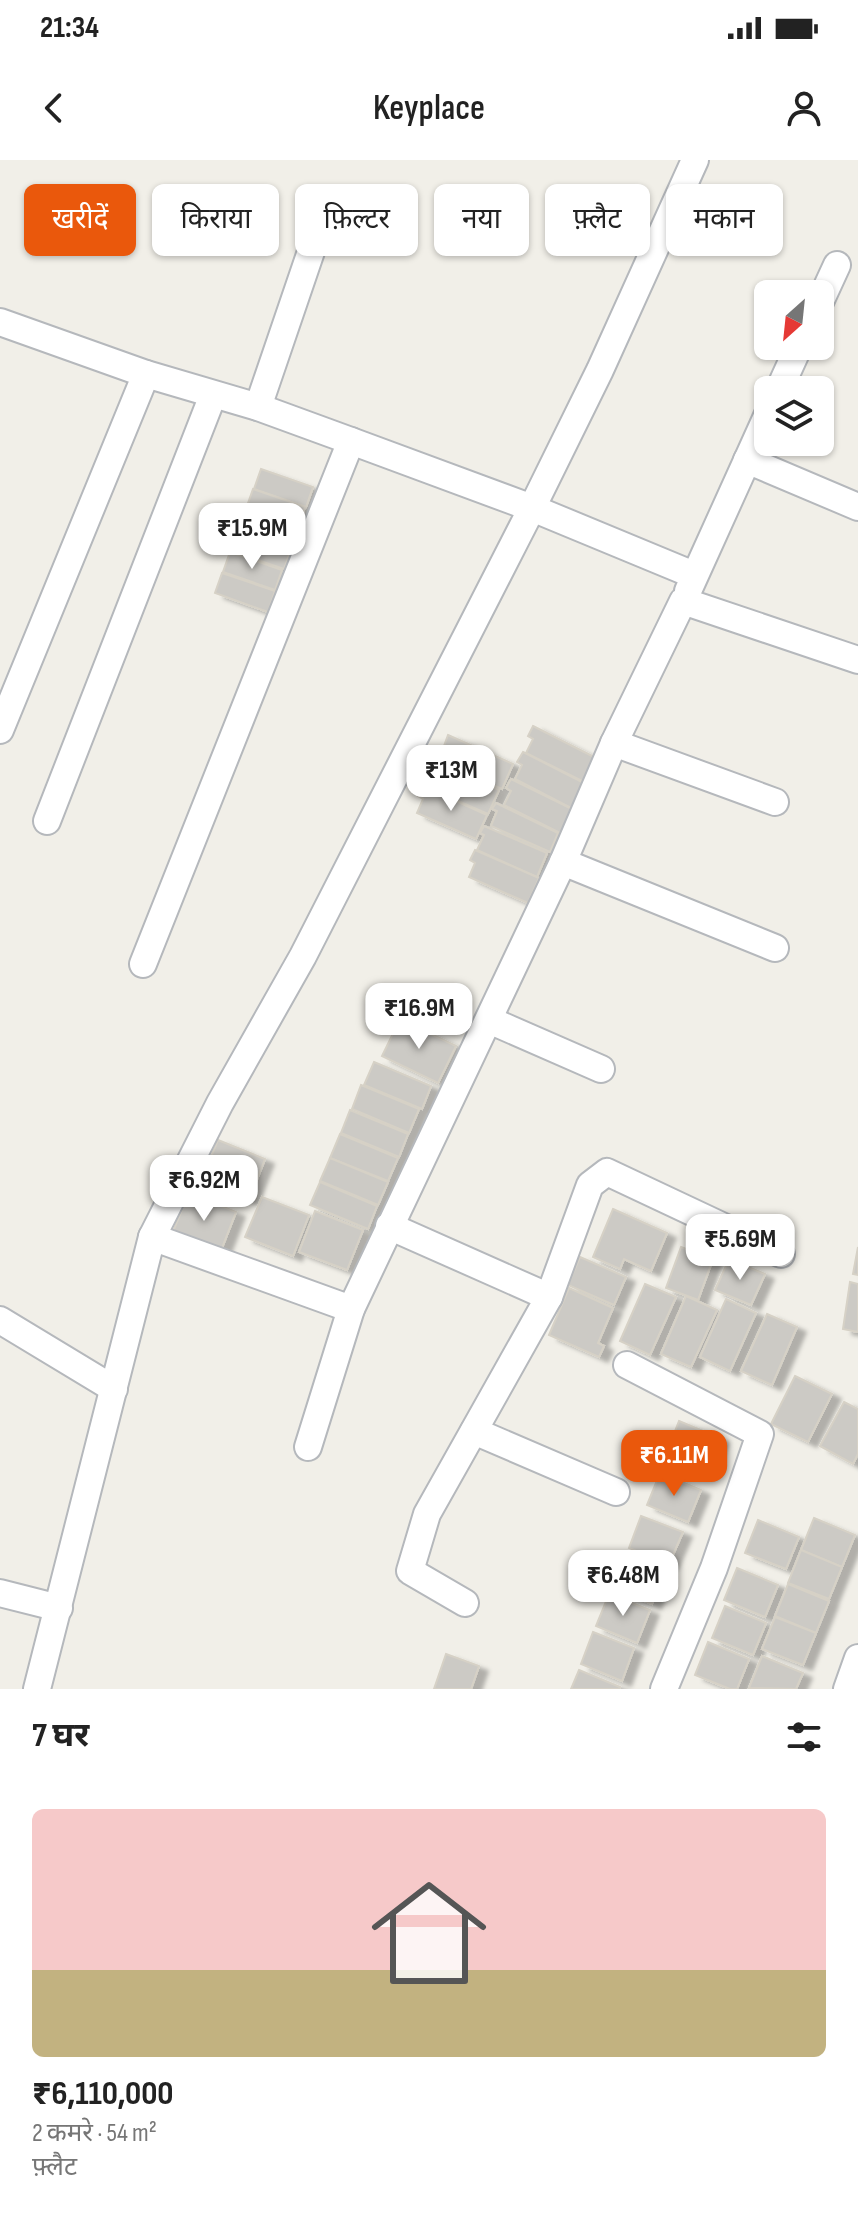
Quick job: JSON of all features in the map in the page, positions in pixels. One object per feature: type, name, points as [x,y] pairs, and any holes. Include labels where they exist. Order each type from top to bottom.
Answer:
[{"type":"street","points":[[37,1689],[152,1237],[220,1103],[303,956],[532,508],[600,370],[695,160]]},
{"type":"street","points":[[258,407],[309,256]]},
{"type":"street","points":[[830,280],[837,265]]},
{"type":"street","points":[[0,322],[146,374],[258,407],[532,508],[694,575]]},
{"type":"street","points":[[0,730],[146,374]]},
{"type":"street","points":[[47,821],[213,395]]},
{"type":"street","points":[[143,964],[351,441]]},
{"type":"street","points":[[308,1447],[351,1309],[563,862],[614,743],[754,445]]},
{"type":"street","points":[[747,460],[858,507]]},
{"type":"street","points":[[683,601],[858,660]]},
{"type":"street","points":[[614,743],[775,802]]},
{"type":"street","points":[[563,862],[775,948]]},
{"type":"street","points":[[489,1020],[601,1069]]},
{"type":"street","points":[[465,1603],[410,1571],[427,1514],[549,1297],[590,1185],[607,1172],[781,1254]]},
{"type":"street","points":[[389,1226],[549,1297]]},
{"type":"street","points":[[152,1237],[351,1309]]},
{"type":"street","points":[[0,1320],[114,1389]]},
{"type":"street","points":[[627,1365],[760,1434],[714,1568],[664,1689]]},
{"type":"street","points":[[474,1431],[616,1492]]},
{"type":"street","points":[[0,1593],[59,1608]]},
{"type":"street","points":[[847,1689],[858,1658]]},
{"type":"building","points":[[261,469],[313,487],[306,507],[254,489]]},
{"type":"building","points":[[253,489],[305,507],[298,527],[246,509]]},
{"type":"building","points":[[246,510],[299,528],[292,549],[239,531]]},
{"type":"building","points":[[238,531],[291,549],[284,569],[232,551]]},
{"type":"building","points":[[230,552],[282,570],[275,590],[223,572]]},
{"type":"building","points":[[222,573],[275,591],[268,612],[215,593]]},
{"type":"building","points":[[533,726],[596,758],[584,782],[526,753],[533,739],[528,736]]},
{"type":"building","points":[[448,735],[513,764],[502,789],[442,763],[449,748],[444,746]]},
{"type":"building","points":[[523,752],[586,784],[573,809],[515,779],[522,765],[517,762]]},
{"type":"building","points":[[434,761],[499,790],[488,814],[428,788],[434,773],[429,771]]},
{"type":"building","points":[[511,779],[574,810],[562,834],[504,805],[511,791],[506,788]]},
{"type":"building","points":[[423,786],[487,815],[476,839],[417,813],[423,799],[418,796]]},
{"type":"building","points":[[496,803],[558,833],[550,852],[491,826],[497,811],[492,809]]},
{"type":"building","points":[[484,826],[547,853],[537,877],[477,850],[484,835],[480,833]]},
{"type":"building","points":[[475,850],[539,878],[528,903],[469,877],[475,863],[470,860]]},
{"type":"building","points":[[400,1019],[456,1046],[438,1083],[382,1056]]},
{"type":"building","points":[[374,1062],[431,1086],[422,1109],[364,1085]]},
{"type":"building","points":[[361,1085],[419,1109],[409,1133],[352,1109]]},
{"type":"building","points":[[350,1110],[408,1134],[399,1157],[341,1133]]},
{"type":"building","points":[[340,1134],[398,1158],[388,1181],[330,1158]]},
{"type":"building","points":[[218,1140],[265,1159],[249,1200],[201,1181]]},
{"type":"building","points":[[330,1158],[388,1182],[378,1205],[320,1181]]},
{"type":"building","points":[[320,1182],[377,1206],[368,1229],[310,1205]]},
{"type":"building","points":[[189,1193],[236,1212],[220,1253],[172,1234]]},
{"type":"building","points":[[262,1197],[309,1215],[293,1256],[245,1237]]},
{"type":"building","points":[[613,1209],[667,1233],[651,1271],[624,1259],[620,1269],[593,1257]]},
{"type":"building","points":[[315,1211],[363,1230],[347,1270],[299,1252]]},
{"type":"building","points":[[681,1247],[713,1259],[698,1300],[666,1288]]},
{"type":"building","points":[[858,1247],[858,1275],[853,1274]]},
{"type":"building","points":[[580,1257],[626,1277],[614,1305],[568,1285]]},
{"type":"building","points":[[729,1259],[765,1274],[751,1305],[715,1290]]},
{"type":"building","points":[[850,1282],[858,1284],[858,1332],[843,1329]]},
{"type":"building","points":[[645,1284],[676,1297],[650,1355],[620,1341]]},
{"type":"building","points":[[569,1288],[613,1308],[598,1343],[604,1346],[599,1357],[549,1335]]},
{"type":"building","points":[[686,1296],[717,1310],[691,1367],[661,1354]]},
{"type":"building","points":[[726,1299],[756,1313],[730,1371],[700,1357]]},
{"type":"building","points":[[767,1314],[797,1327],[772,1385],[741,1371]]},
{"type":"building","points":[[795,1376],[832,1394],[808,1442],[771,1424]]},
{"type":"building","points":[[844,1402],[858,1409],[858,1454],[853,1464],[820,1446]]},
{"type":"building","points":[[679,1421],[720,1438],[707,1470],[666,1454]]},
{"type":"building","points":[[660,1473],[701,1490],[688,1522],[647,1505]]},
{"type":"building","points":[[641,1516],[683,1532],[669,1564],[629,1548]]},
{"type":"building","points":[[814,1518],[855,1535],[842,1567],[801,1550]]},
{"type":"building","points":[[758,1520],[799,1537],[786,1569],[745,1553]]},
{"type":"building","points":[[801,1550],[842,1567],[829,1599],[788,1583]]},
{"type":"building","points":[[624,1556],[665,1572],[652,1604],[611,1588]]},
{"type":"building","points":[[737,1568],[778,1585],[765,1617],[724,1600]]},
{"type":"building","points":[[788,1584],[829,1601],[816,1633],[775,1616]]},
{"type":"building","points":[[609,1594],[650,1610],[637,1643],[596,1626]]},
{"type":"building","points":[[725,1606],[766,1623],[753,1655],[712,1638]]},
{"type":"building","points":[[775,1617],[816,1633],[803,1665],[762,1649]]},
{"type":"building","points":[[593,1632],[634,1648],[622,1681],[581,1664]]},
{"type":"building","points":[[708,1642],[749,1659],[737,1689],[695,1675]]},
{"type":"building","points":[[446,1654],[479,1666],[471,1689],[434,1689]]},
{"type":"building","points":[[762,1656],[803,1673],[796,1689],[749,1688]]},
{"type":"building","points":[[579,1670],[620,1687],[571,1689]]}]
